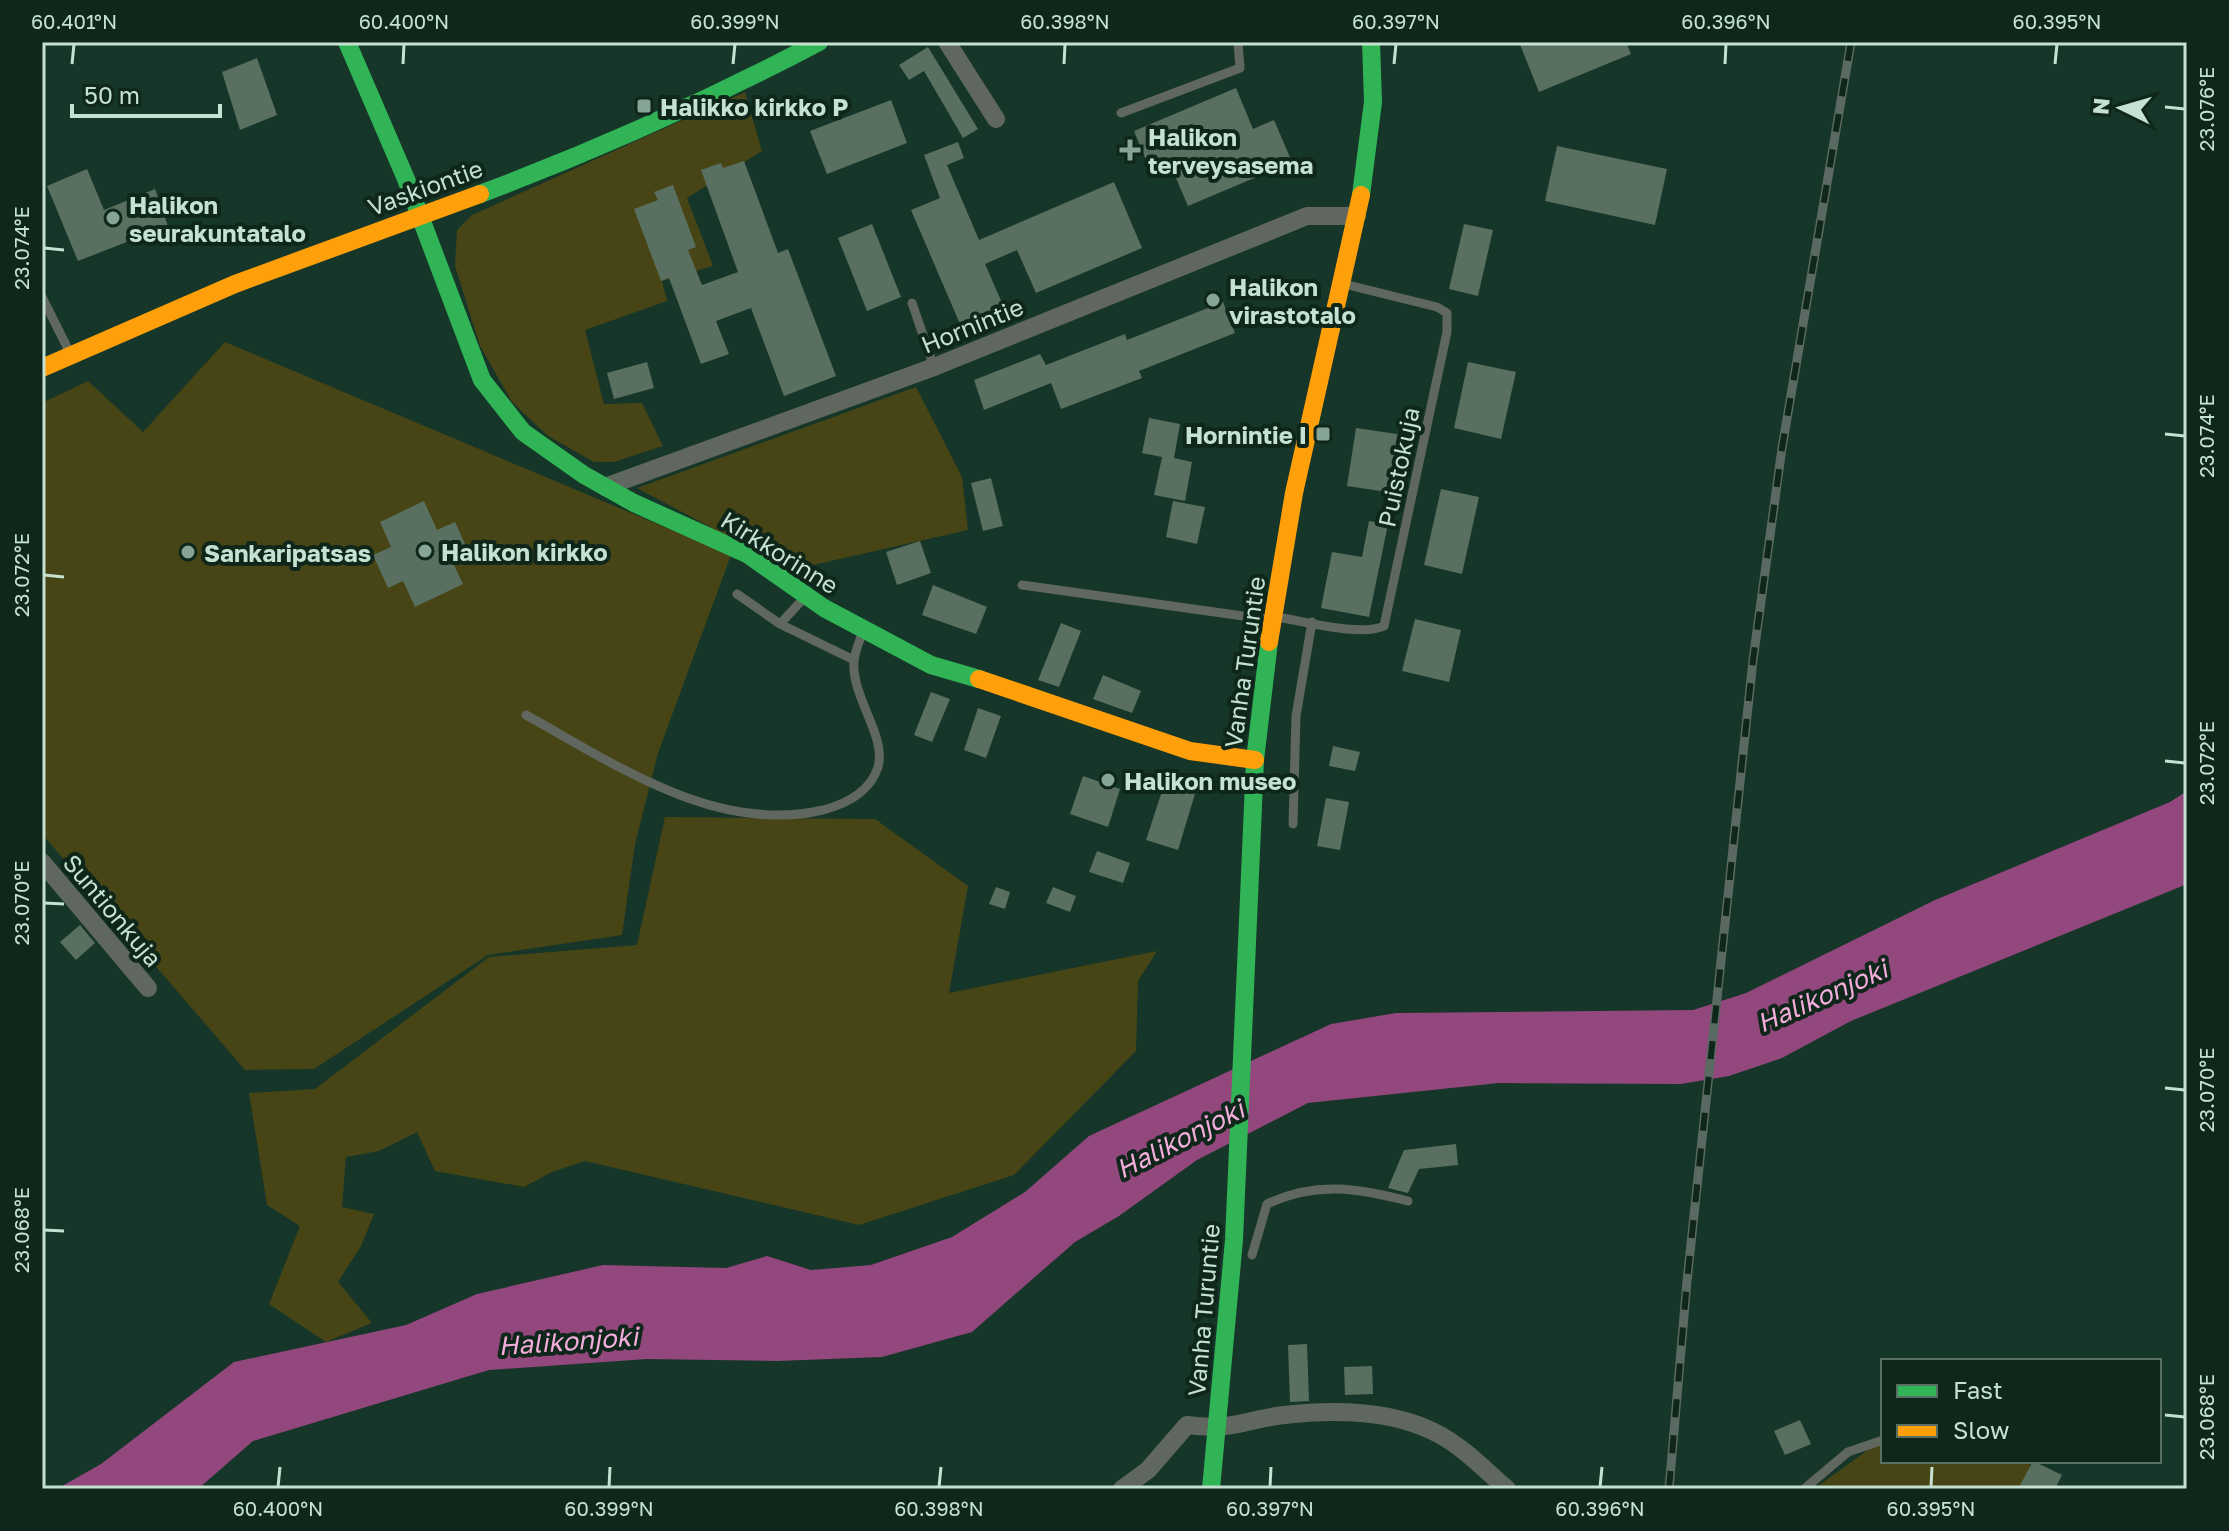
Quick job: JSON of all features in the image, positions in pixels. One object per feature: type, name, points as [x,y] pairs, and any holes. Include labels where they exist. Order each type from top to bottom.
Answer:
[{"type":"street","name":"Kirkkorinne","points":[[347,42],[419,215],[482,380],[500,407],[548,451],[605,487],[738,549],[863,631],[931,665],[1039,697],[1190,751],[1255,760]]},
{"type":"street","name":"Vaskiontie","points":[[42,368],[246,278],[633,133],[819,42]]},
{"type":"street","points":[[947,42],[996,119]]},
{"type":"street","name":"Vanha Turuntie","points":[[1211,1489],[1234,1240],[1255,760],[1273,618],[1294,493],[1357,216],[1373,102],[1371,42]]},
{"type":"street","name":"Hornintie","points":[[605,487],[934,367],[1307,216],[1357,216]]},
{"type":"street","name":"Suntionkuja","points":[[42,862],[148,988]]},
{"type":"street","points":[[1122,1489],[1148,1470],[1187,1425],[1217,1429],[1303,1414],[1356,1414],[1413,1423],[1442,1436],[1507,1489]]},
{"type":"lane","points":[[1121,113],[1240,68],[1238,42]]},
{"type":"lane","name":"Puistokuja","points":[[1022,585],[1374,631],[1384,626],[1447,332],[1447,313],[1437,307],[1342,283]]},
{"type":"lane","points":[[42,297],[70,354]]},
{"type":"lane","points":[[912,303],[934,367]]},
{"type":"lane","points":[[737,594],[780,624],[854,660]]},
{"type":"lane","points":[[780,624],[807,595]]},
{"type":"lane","points":[[1293,824],[1296,716],[1312,622]]},
{"type":"lane","points":[[526,715],[630,772],[696,800],[763,815],[816,811],[855,797],[873,778],[879,763],[879,748],[858,691],[854,660],[863,631]]},
{"type":"lane","points":[[1252,1255],[1267,1204],[1286,1195],[1315,1188],[1362,1189],[1408,1201]]},
{"type":"lane","points":[[1804,1489],[1848,1452],[1881,1441]]},
{"type":"shaded area","points":[[745,92],[762,151],[687,198],[713,266],[662,281],[667,301],[585,330],[604,404],[642,403],[663,446],[614,462],[594,462],[548,436],[512,402],[480,346],[455,266],[457,230],[472,215]]},
{"type":"shaded area","points":[[225,342],[731,555],[658,753],[635,844],[622,935],[488,955],[314,1069],[245,1070],[42,834],[42,403],[88,381],[143,432]]},
{"type":"shaded area","points":[[916,387],[962,477],[968,530],[791,570],[637,488]]},
{"type":"shaded area","points":[[665,817],[875,819],[968,886],[949,993],[1157,951],[1138,981],[1136,1051],[1014,1175],[859,1225],[585,1161],[552,1172],[524,1187],[435,1171],[417,1132],[379,1151],[346,1157],[342,1207],[374,1214],[361,1246],[338,1282],[372,1323],[326,1342],[269,1304],[300,1226],[267,1205],[249,1093],[315,1089],[489,957],[637,945]]},
{"type":"shaded area","points":[[1881,1440],[1881,1463],[2028,1463],[2055,1489],[1814,1489]]},
{"type":"water","name":"Halikonjoki","points":[[2187,791],[2187,884],[1851,1021],[1782,1058],[1729,1076],[1681,1084],[1499,1083],[1308,1103],[1197,1160],[1119,1216],[1075,1242],[972,1332],[882,1357],[777,1361],[647,1359],[489,1370],[253,1441],[198,1489],[57,1489],[101,1464],[234,1362],[406,1325],[477,1294],[603,1265],[726,1268],[767,1256],[811,1270],[871,1265],[952,1237],[1025,1192],[1089,1136],[1331,1024],[1396,1013],[1693,1010],[1746,993],[1935,900],[2170,802]]},
{"type":"building","points":[[1519,42],[1626,42],[1631,54],[1539,92]]},
{"type":"building","points":[[928,47],[978,129],[963,138],[924,71],[909,80],[899,65]]},
{"type":"building","points":[[257,58],[277,115],[240,130],[222,72]]},
{"type":"building","points":[[1236,88],[1253,129],[1274,120],[1292,162],[1188,206],[1169,162],[1150,170],[1134,131]]},
{"type":"building","points":[[891,100],[907,143],[827,174],[810,131]]},
{"type":"building","points":[[958,142],[964,158],[947,165],[979,240],[1114,182],[1142,248],[1036,293],[1017,250],[985,264],[1003,305],[960,324],[911,210],[940,198],[924,155]]},
{"type":"building","points":[[1557,146],[1667,169],[1655,225],[1545,201]]},
{"type":"building","points":[[744,161],[778,253],[788,249],[836,376],[784,396],[751,308],[716,321],[729,354],[701,364],[669,278],[661,281],[634,209],[658,200],[654,192],[673,185],[696,247],[688,250],[702,285],[738,272],[701,170],[721,163],[723,168]]},
{"type":"building","name":"Halikon seurakuntatalo","points":[[87,169],[104,210],[155,189],[168,226],[78,261],[47,186]]},
{"type":"building","points":[[872,224],[901,297],[867,311],[838,238]]},
{"type":"building","points":[[1464,224],[1493,230],[1478,296],[1449,289]]},
{"type":"building","points":[[1223,302],[1235,333],[1139,371],[1142,378],[1061,409],[1051,383],[984,410],[974,380],[1040,354],[1046,365],[1125,334],[1127,340]]},
{"type":"building","points":[[647,362],[654,388],[614,399],[607,373]]},
{"type":"building","points":[[1468,362],[1516,372],[1501,439],[1454,428]]},
{"type":"building","points":[[1149,418],[1180,424],[1174,458],[1192,462],[1185,501],[1154,495],[1162,457],[1142,453]]},
{"type":"building","points":[[1356,428],[1404,435],[1394,493],[1347,486]]},
{"type":"building","points":[[991,478],[1003,526],[983,531],[971,483]]},
{"type":"building","points":[[1441,489],[1479,497],[1462,574],[1424,565]]},
{"type":"building","name":"Halikon kirkko","points":[[424,501],[437,530],[455,522],[470,555],[453,563],[463,584],[415,607],[403,581],[388,588],[373,555],[391,547],[380,522]]},
{"type":"building","points":[[1173,501],[1205,507],[1197,544],[1166,537]]},
{"type":"building","points":[[1369,521],[1388,524],[1369,617],[1321,608],[1332,552],[1362,557]]},
{"type":"building","points":[[920,541],[931,573],[897,585],[886,552]]},
{"type":"building","points":[[933,585],[987,607],[976,634],[922,615]]},
{"type":"building","points":[[1415,619],[1461,630],[1449,682],[1402,671]]},
{"type":"building","points":[[1061,623],[1081,631],[1059,687],[1038,680]]},
{"type":"building","points":[[1103,675],[1141,691],[1132,713],[1093,699]]},
{"type":"building","points":[[931,692],[950,699],[932,742],[914,735]]},
{"type":"building","points":[[978,708],[1001,716],[986,758],[964,750]]},
{"type":"building","points":[[1333,746],[1360,752],[1355,771],[1329,766]]},
{"type":"building","points":[[1083,776],[1120,789],[1108,827],[1070,814]]},
{"type":"building","points":[[1164,785],[1195,794],[1178,850],[1146,840]]},
{"type":"building","points":[[1326,798],[1349,802],[1340,850],[1317,846]]},
{"type":"building","points":[[1097,851],[1130,863],[1123,883],[1089,872]]},
{"type":"building","points":[[996,887],[1010,892],[1005,909],[989,904]]},
{"type":"building","points":[[1053,887],[1076,896],[1070,912],[1046,903]]},
{"type":"building","points":[[80,925],[95,943],[76,960],[60,942]]},
{"type":"building","points":[[1456,1144],[1458,1165],[1419,1169],[1408,1193],[1388,1188],[1404,1150]]},
{"type":"building","points":[[1307,1344],[1309,1401],[1290,1402],[1288,1345]]},
{"type":"building","points":[[1372,1366],[1373,1394],[1345,1395],[1344,1367]]},
{"type":"building","points":[[1800,1420],[1811,1444],[1785,1455],[1774,1431]]},
{"type":"building","points":[[2032,1463],[2062,1475],[2055,1489],[2018,1489]]},
{"type":"railway","points":[[1669,1489],[1687,1281],[1753,660],[1782,448],[1851,42]]},
{"type":"traffic: fast","points":[[347,42],[406,179],[482,380],[523,432],[584,475],[634,503],[747,554],[824,608],[931,665],[979,679]]},
{"type":"traffic: fast","points":[[480,194],[652,123],[819,42]]},
{"type":"traffic: fast","points":[[1361,195],[1373,102],[1371,42]]},
{"type":"traffic: fast","points":[[1211,1489],[1234,1240],[1255,760],[1269,642]]},
{"type":"traffic: slow","points":[[42,368],[235,284],[480,194]]},
{"type":"traffic: slow","points":[[1269,642],[1294,493],[1361,195]]},
{"type":"traffic: slow","points":[[979,679],[1190,751],[1255,760]]},
{"type":"place","name":"Halikko kirkko P","points":[[644,106]]},
{"type":"place","name":"Halikon terveysasema","points":[[1130,150]]},
{"type":"place","name":"Halikon seurakuntatalo","points":[[113,218]]},
{"type":"place","name":"Halikon virastotalo","points":[[1213,300]]},
{"type":"place","name":"Hornintie I","points":[[1323,434]]},
{"type":"place","name":"Halikon kirkko","points":[[425,551]]},
{"type":"place","name":"Sankaripatsas","points":[[188,552]]},
{"type":"place","name":"Halikon museo","points":[[1108,780]]}]
